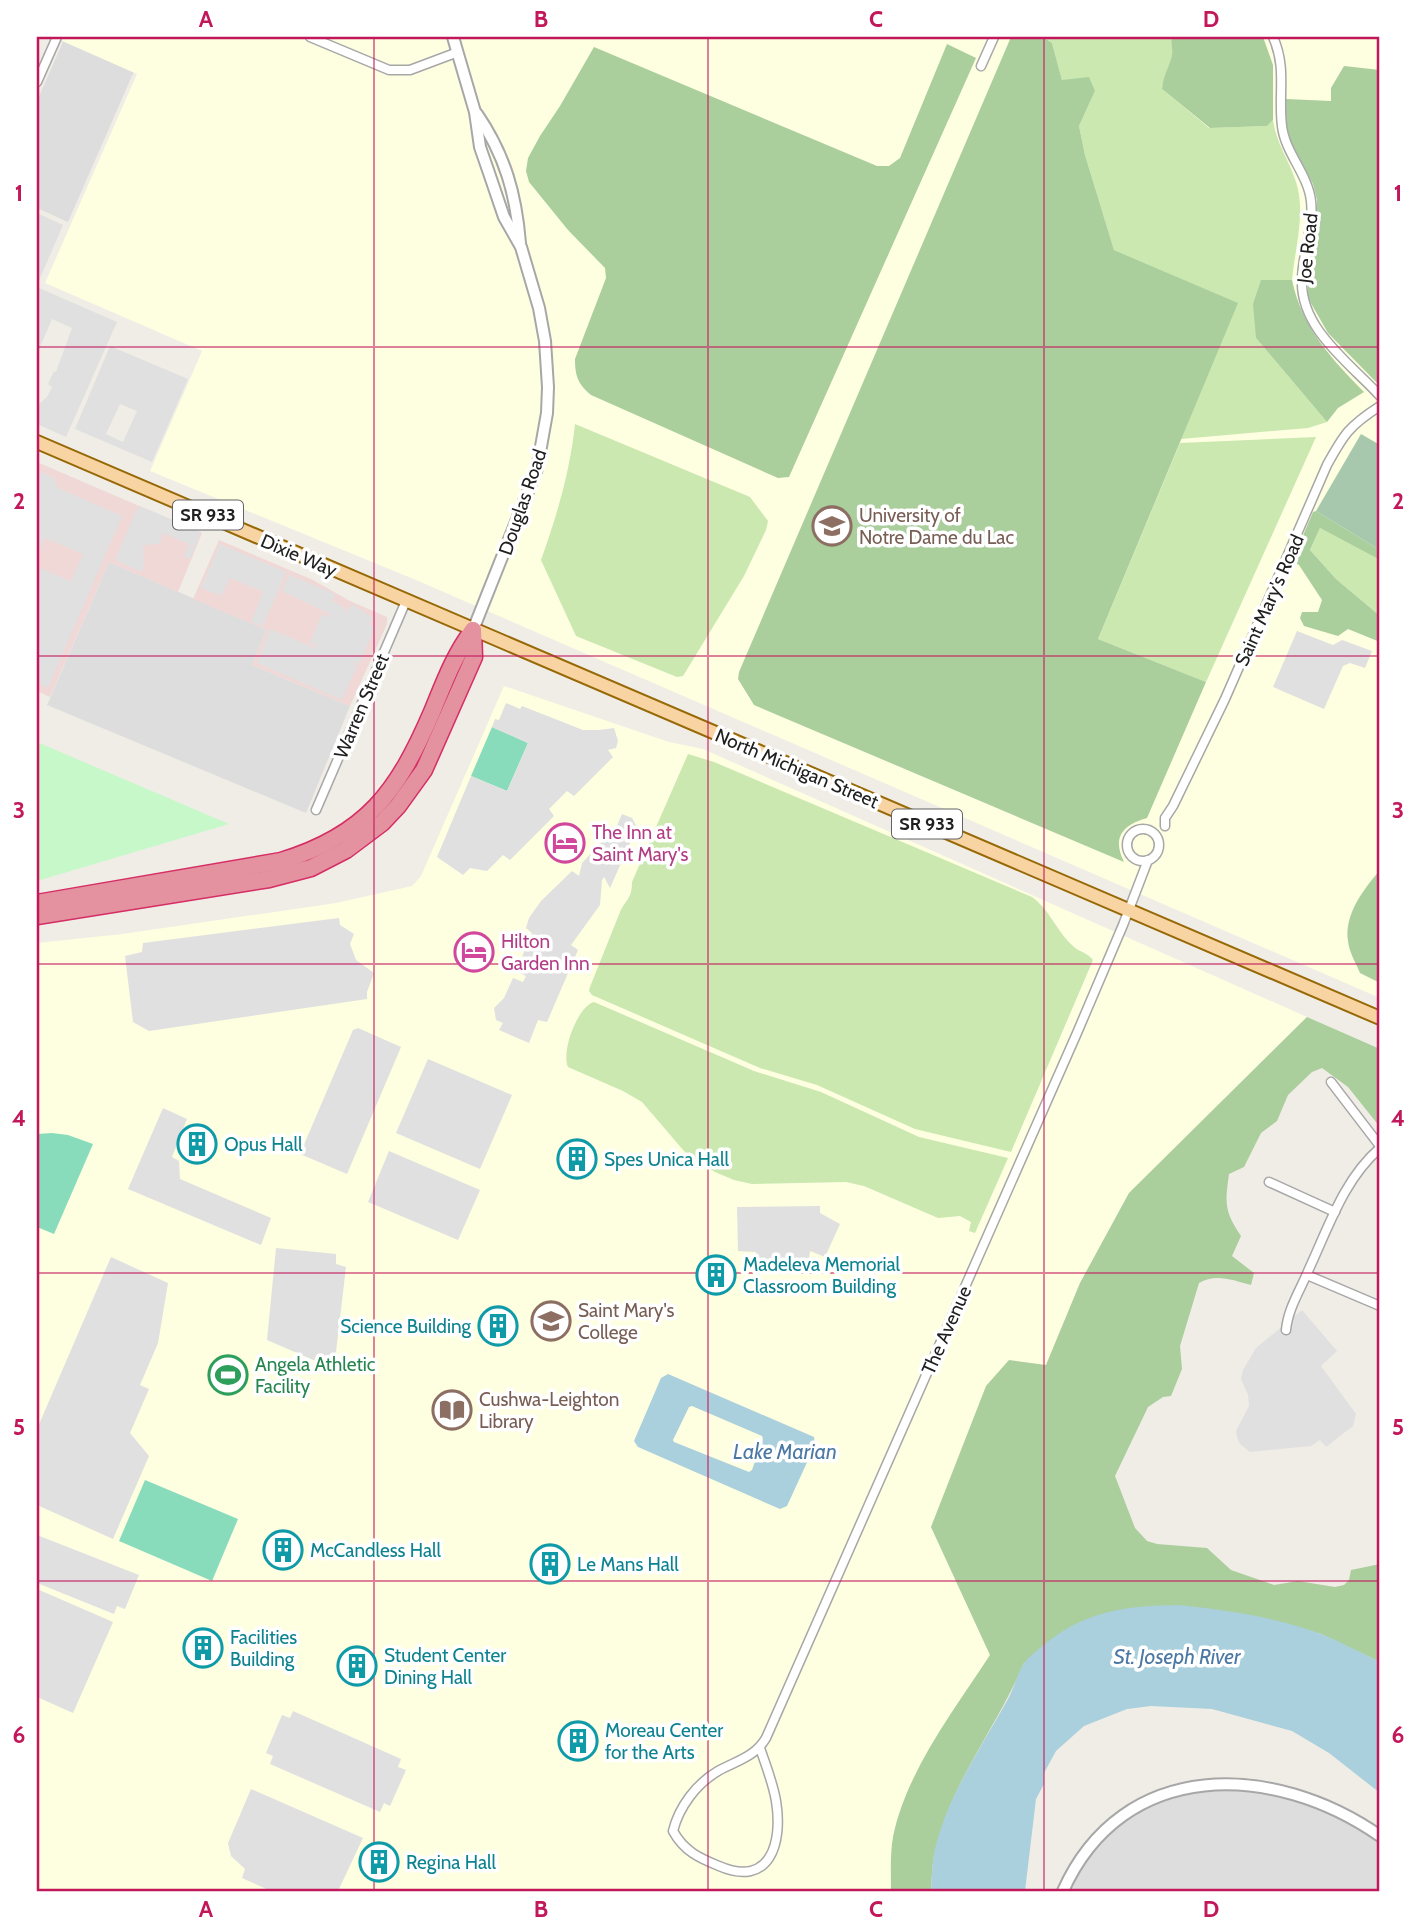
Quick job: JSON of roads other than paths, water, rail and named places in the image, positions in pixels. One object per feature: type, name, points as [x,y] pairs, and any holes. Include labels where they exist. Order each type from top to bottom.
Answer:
[{"type":"highway","points":[[37,903],[281,861],[303,854],[342,835],[374,809],[404,773],[458,650],[474,630]]},
{"type":"highway","points":[[37,916],[270,879],[311,868],[346,850],[382,823],[424,770],[474,657],[474,630]]},
{"type":"main road","name":"Dixie Way","points":[[37,442],[406,601]]},
{"type":"main road","name":"North Michigan Street","points":[[406,601],[1380,1018]]},
{"type":"street","points":[[37,82],[57,37]]},
{"type":"street","points":[[310,37],[389,70],[410,70],[458,52]]},
{"type":"street","name":"Douglas Road","points":[[453,37],[489,173],[504,217],[521,247]]},
{"type":"street","points":[[981,66],[994,37]]},
{"type":"street","name":"Joe Road","points":[[1273,37],[1282,70],[1283,133],[1307,184],[1311,202],[1302,279],[1304,300],[1324,336],[1380,396]]},
{"type":"street","name":"Douglas Road","points":[[474,630],[537,469],[547,413],[545,341],[540,308],[521,247],[517,213],[505,169],[495,141],[475,112]]},
{"type":"street","name":"Saint Mary's Road","points":[[1129,910],[1148,860],[1153,858],[1159,849],[1158,838],[1173,814],[1173,806],[1225,699],[1327,466],[1351,426],[1380,406]]},
{"type":"street","name":"Warren Street","points":[[316,810],[406,601]]},
{"type":"street","points":[[1148,860],[1138,860],[1129,853],[1128,838],[1140,829],[1151,830],[1158,838]]},
{"type":"street","name":"The Avenue","points":[[761,1748],[1129,910]]},
{"type":"street","points":[[1286,1330],[1290,1313],[1335,1212],[1356,1173],[1380,1147],[1331,1082]]},
{"type":"street","points":[[1269,1182],[1335,1212]]},
{"type":"street","points":[[1307,1275],[1380,1307]]},
{"type":"street","points":[[761,1748],[776,1799],[778,1823],[775,1840],[763,1866],[754,1872],[732,1872],[691,1853],[680,1844],[673,1831],[683,1808],[703,1782],[761,1748]]},
{"type":"street","points":[[1063,1891],[1090,1848],[1119,1820],[1148,1801],[1183,1787],[1225,1783],[1270,1788],[1330,1808],[1380,1836]]},
{"type":"water","name":"Lake Marian","points":[[668,1374],[814,1437],[815,1445],[787,1506],[780,1509],[638,1447],[634,1441],[661,1378]],"holes":[[[692,1406],[762,1436],[752,1470],[749,1472],[673,1440],[689,1407]]]},
{"type":"water","name":"St. Joseph River","points":[[1178,1605],[1287,1623],[1328,1637],[1380,1662],[1380,1793],[1329,1753],[1292,1731],[1212,1709],[1151,1706],[1127,1709],[1084,1726],[1056,1751],[1044,1773],[1044,1784],[1036,1799],[1025,1891],[931,1891],[935,1849],[948,1809],[1008,1699],[1025,1662],[1062,1632],[1093,1617],[1125,1609]]},
{"type":"place","name":"University of Notre Dame du Lac","points":[[832,526]]},
{"type":"place","name":"The Inn at Saint Mary's","points":[[565,843]]},
{"type":"place","name":"Hilton Garden Inn","points":[[474,952]]},
{"type":"place","name":"Opus Hall","points":[[197,1144]]},
{"type":"place","name":"Spes Unica Hall","points":[[577,1159]]},
{"type":"place","name":"Madeleva Memorial Classroom Building","points":[[716,1275]]},
{"type":"place","name":"Saint Mary's College","points":[[551,1321]]},
{"type":"place","name":"Science Building","points":[[498,1326]]},
{"type":"place","name":"Angela Athletic Facility","points":[[228,1375]]},
{"type":"place","name":"Cushwa-Leighton Library","points":[[452,1410]]},
{"type":"place","name":"McCandless Hall","points":[[283,1550]]},
{"type":"place","name":"Le Mans Hall","points":[[550,1564]]},
{"type":"place","name":"Facilities Building","points":[[203,1648]]},
{"type":"place","name":"Student Center Dining Hall","points":[[357,1666]]},
{"type":"place","name":"Moreau Center for the Arts","points":[[578,1741]]},
{"type":"place","name":"Regina Hall","points":[[379,1862]]}]
